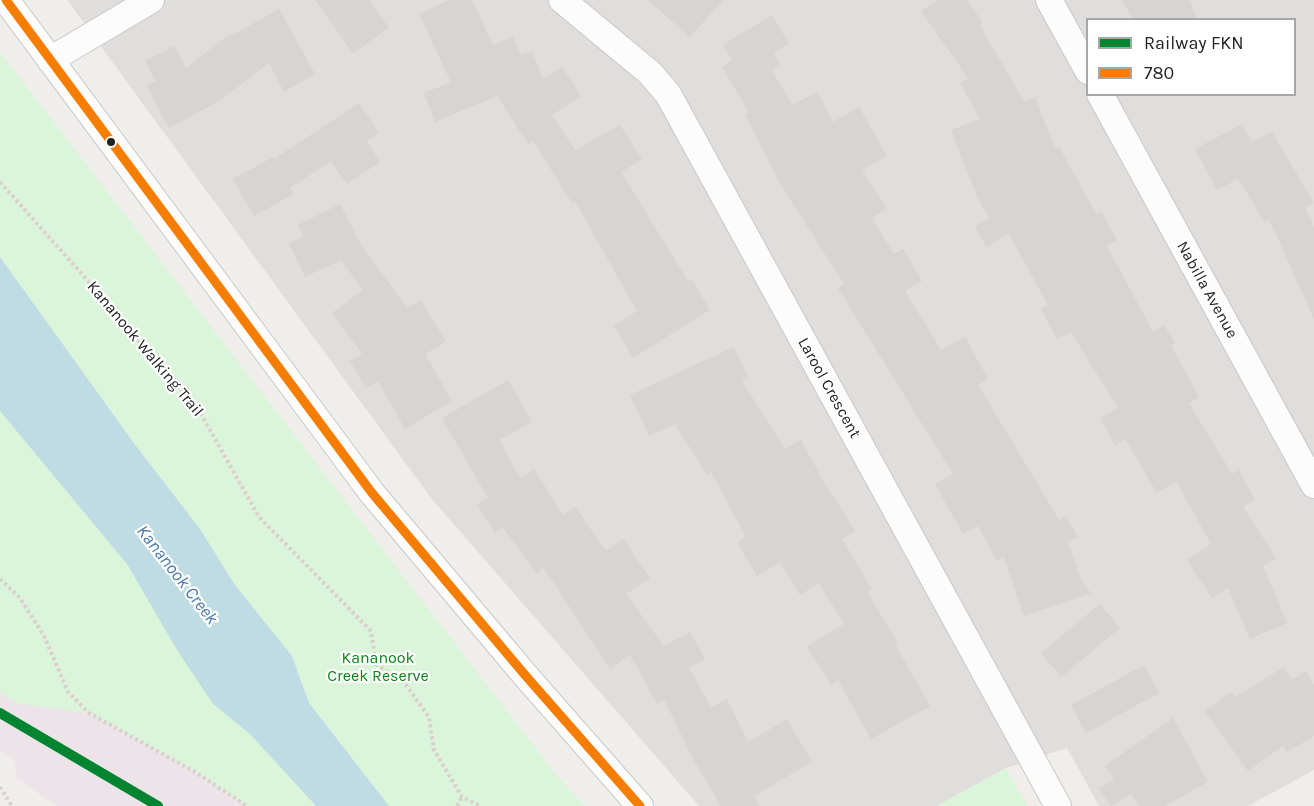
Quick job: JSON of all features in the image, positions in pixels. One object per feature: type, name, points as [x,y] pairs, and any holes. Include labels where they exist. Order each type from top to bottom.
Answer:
[{"type":"street","points":[[6,0],[372,493],[525,675],[640,806]]},
{"type":"street","points":[[50,60],[152,0]]},
{"type":"street","name":"Larool Crescent","points":[[562,0],[650,73],[668,94],[1058,806]]},
{"type":"street","points":[[1049,0],[1086,67]]},
{"type":"street","name":"Nabilla Avenue","points":[[1101,96],[1314,485]]},
{"type":"path","name":"Kananook Walking Trail","points":[[0,183],[82,274],[201,414],[259,517],[371,631],[376,664],[406,685],[429,717],[434,750],[462,796],[480,806]]},
{"type":"path","points":[[0,579],[20,598],[44,636],[68,692],[89,712],[195,772],[247,806]]},
{"type":"path","points":[[0,787],[9,805]]},
{"type":"path","points":[[457,806],[462,796]]},
{"type":"shaded area","points":[[67,0],[1314,0],[1314,770],[1248,806],[1099,806],[1067,748],[1006,768],[937,806],[699,806],[431,498]]},
{"type":"shaded area","points":[[0,692],[16,703],[89,713],[195,772],[247,806],[57,806],[17,779],[15,760],[0,750]]},
{"type":"green space","name":"Kananook Creek Reserve","points":[[0,52],[557,776],[585,806],[389,806],[309,703],[292,656],[235,585],[200,529],[136,446],[0,257]]},
{"type":"green space","points":[[0,411],[127,564],[177,650],[213,704],[250,734],[316,806],[247,806],[195,772],[89,713],[16,703],[0,692]]},
{"type":"green space","points":[[1006,768],[1027,806],[937,806]]},
{"type":"water","name":"Kananook Creek","points":[[0,257],[136,446],[200,529],[235,585],[292,656],[309,703],[389,806],[316,806],[250,734],[213,704],[177,650],[127,564],[0,411]]},
{"type":"building","points":[[315,0],[369,0],[389,28],[353,53]]},
{"type":"building","points":[[450,0],[472,0],[493,45],[513,37],[521,55],[532,51],[543,79],[562,67],[581,96],[552,115],[575,150],[620,125],[642,159],[621,172],[688,281],[691,278],[710,310],[633,358],[614,326],[637,311],[575,201],[572,203],[533,141],[528,144],[497,96],[435,122],[424,93],[451,82],[419,14]]},
{"type":"building","points":[[648,0],[723,0],[690,37]]},
{"type":"building","points":[[937,0],[967,0],[983,23],[980,26],[1024,101],[1035,97],[1055,149],[1059,147],[1097,215],[1102,212],[1117,240],[1107,246],[1153,332],[1164,325],[1175,343],[1171,346],[1199,397],[1189,403],[1232,474],[1239,470],[1255,500],[1243,507],[1276,558],[1263,566],[1287,623],[1250,639],[1228,588],[1212,598],[1187,560],[1211,544],[1176,481],[1157,493],[1125,439],[1115,445],[1100,418],[1118,408],[1071,332],[1057,339],[1041,309],[1048,305],[1009,234],[986,247],[975,226],[989,218],[978,199],[951,130],[980,119],[960,83],[968,78],[921,11]]},
{"type":"building","points":[[1122,0],[1190,0],[1196,18],[1133,18]]},
{"type":"building","points":[[279,9],[315,74],[284,92],[269,63],[219,101],[169,128],[147,86],[156,81],[145,61],[174,46],[186,68],[231,33],[233,35]]},
{"type":"building","points":[[772,15],[789,44],[774,53],[780,65],[772,70],[792,105],[817,92],[833,122],[859,107],[887,156],[862,170],[887,209],[872,218],[894,254],[903,249],[922,281],[905,291],[941,350],[965,337],[988,379],[978,385],[1059,520],[1066,516],[1078,537],[1068,542],[1082,582],[1091,593],[1024,616],[1004,557],[997,561],[978,526],[963,534],[935,484],[953,474],[838,288],[844,284],[781,185],[745,115],[749,113],[722,67],[732,60],[723,45]]},
{"type":"building","points":[[359,103],[379,133],[367,141],[380,162],[347,184],[331,161],[290,188],[294,194],[254,216],[233,179],[273,157],[274,159]]},
{"type":"building","points":[[1242,124],[1252,142],[1272,132],[1314,203],[1305,208],[1314,227],[1314,319],[1269,219],[1265,222],[1238,179],[1217,190],[1195,149]]},
{"type":"building","points":[[340,204],[361,245],[407,308],[421,300],[446,342],[425,354],[452,401],[405,429],[378,381],[366,388],[350,361],[362,354],[332,313],[363,290],[341,260],[305,277],[289,243],[303,236],[298,225]]},
{"type":"building","points":[[734,347],[748,378],[742,381],[785,449],[801,440],[832,497],[834,496],[855,531],[842,539],[872,589],[867,592],[898,644],[896,646],[930,706],[871,739],[838,680],[831,685],[807,646],[844,624],[819,583],[800,595],[780,562],[757,576],[737,542],[746,537],[711,472],[707,475],[675,424],[649,436],[630,395]]},
{"type":"building","points":[[508,380],[532,422],[499,440],[520,478],[534,469],[563,515],[575,507],[606,551],[623,539],[650,578],[626,594],[664,646],[690,632],[705,659],[689,668],[711,707],[727,699],[748,742],[787,719],[812,762],[754,796],[759,806],[721,806],[693,759],[664,699],[657,704],[630,654],[610,669],[544,568],[537,574],[503,527],[495,533],[477,504],[488,498],[442,418]]},
{"type":"building","points":[[1100,604],[1120,628],[1061,677],[1041,653]]},
{"type":"building","points":[[1144,665],[1159,693],[1086,733],[1071,705]]},
{"type":"building","points":[[1284,667],[1292,680],[1306,671],[1314,685],[1314,736],[1287,752],[1283,746],[1248,771],[1205,711],[1231,692],[1235,697]]},
{"type":"building","points":[[1173,718],[1208,782],[1164,806],[1140,806],[1131,794],[1111,806],[1099,789],[1114,779],[1105,766]]},
{"type":"rail line","name":"FKN","points":[[0,713],[158,806]]},
{"type":"transit line","name":"780","points":[[6,0],[372,493],[525,675],[640,806]]}]
